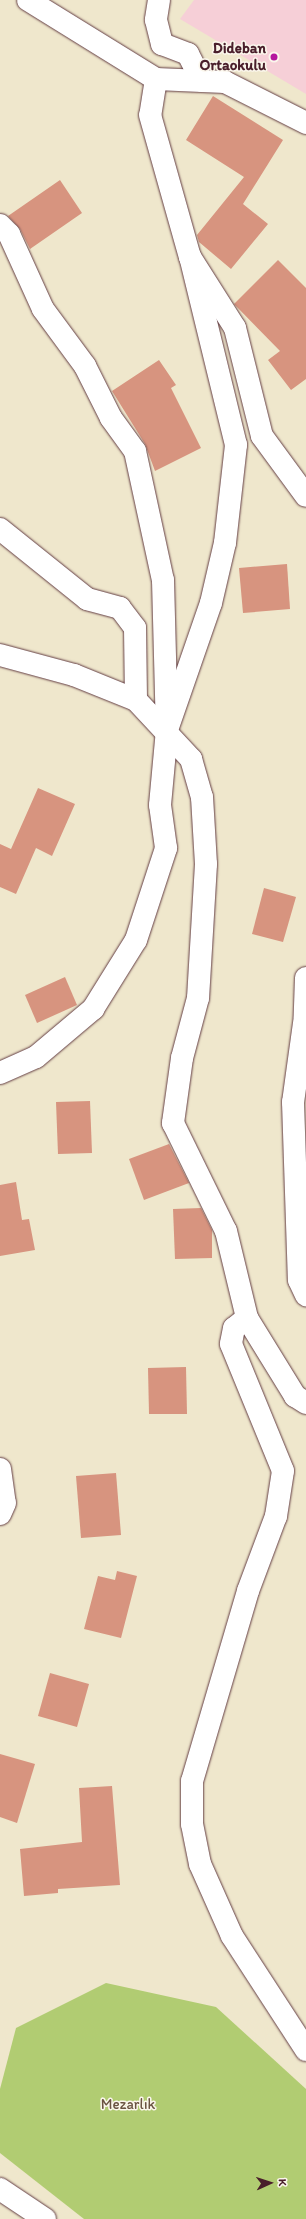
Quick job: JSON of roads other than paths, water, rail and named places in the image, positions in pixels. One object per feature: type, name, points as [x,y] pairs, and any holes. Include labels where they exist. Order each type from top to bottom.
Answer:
[{"type":"street","points":[[28,0],[156,79],[225,82],[306,123]]},
{"type":"street","points":[[159,0],[156,20],[162,44],[188,54],[202,81]]},
{"type":"street","points":[[156,79],[150,115],[190,257],[236,445],[225,543],[211,603],[167,730]]},
{"type":"street","points":[[0,225],[9,234],[43,309],[85,366],[111,418],[135,451],[163,580],[167,730],[160,805],[166,848],[136,940],[93,1009],[36,1057],[0,1073]]},
{"type":"street","points":[[190,257],[235,328],[262,436],[306,496]]},
{"type":"street","points":[[0,529],[88,599],[120,608],[135,628],[136,700]]},
{"type":"street","points":[[0,655],[74,675],[136,700],[167,730],[191,759],[202,797],[206,864],[198,998],[182,1058],[173,1123],[226,1231],[247,1318],[295,1396],[306,1403]]},
{"type":"street","points":[[306,978],[305,1016],[293,1102],[299,1280],[306,1294]]},
{"type":"street","points":[[247,1318],[234,1328],[231,1344],[283,1471],[276,1516],[248,1592],[192,1781],[192,1824],[200,1864],[232,1936],[306,2050]]},
{"type":"street","points":[[0,1469],[5,1503],[0,1514]]},
{"type":"street","points":[[0,2189],[45,2219]]},
{"type":"place","name":"Dideban Ortaokulu","points":[[274,57]]},
{"type":"park label","name":"Mezarlık","points":[[128,2105]]}]
